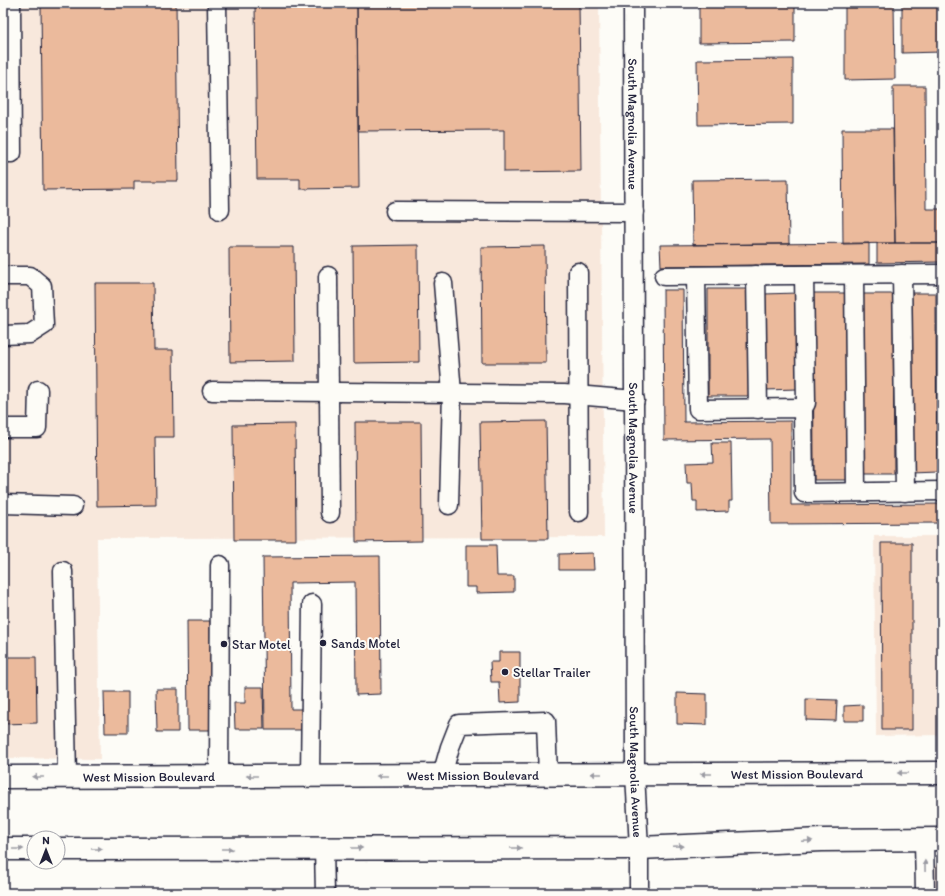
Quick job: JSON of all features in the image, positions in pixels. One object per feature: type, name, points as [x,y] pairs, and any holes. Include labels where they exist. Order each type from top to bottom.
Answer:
[{"type":"main road","name":"West Mission Boulevard","points":[[3,777],[942,773]]},
{"type":"main road","points":[[66,849],[638,848],[822,840],[933,839]]},
{"type":"main road","points":[[3,849],[26,849]]},
{"type":"street","points":[[3,153],[12,153],[11,3]]},
{"type":"street","points":[[217,3],[220,210]]},
{"type":"street","name":"South Magnolia Avenue","points":[[634,3],[635,774],[639,893]]},
{"type":"street","points":[[395,211],[634,212]]},
{"type":"street","points":[[578,272],[579,512]]},
{"type":"street","points":[[902,274],[905,492]]},
{"type":"street","points":[[664,276],[942,274]]},
{"type":"street","points":[[756,275],[758,409]]},
{"type":"street","points":[[804,275],[806,403],[803,408],[804,493],[942,492]]},
{"type":"street","points":[[854,275],[856,492]]},
{"type":"street","points":[[3,276],[30,276],[42,286],[44,325],[30,334],[3,335]]},
{"type":"street","points":[[328,276],[330,513]]},
{"type":"street","points":[[696,276],[698,409],[803,408]]},
{"type":"street","points":[[443,283],[452,393],[449,505]]},
{"type":"street","points":[[3,428],[37,428],[38,390]]},
{"type":"street","points":[[212,391],[578,395],[635,400]]},
{"type":"street","points":[[3,504],[73,506]]},
{"type":"street","points":[[220,565],[220,776]]},
{"type":"street","points":[[63,571],[67,777]]},
{"type":"street","points":[[310,776],[312,604]]},
{"type":"street","points":[[442,775],[450,747],[459,724],[546,721],[548,775]]},
{"type":"street","points":[[925,893],[933,839]]},
{"type":"street","points":[[324,848],[325,893]]},
{"type":"shaded area","points":[[3,3],[599,3],[604,537],[97,538],[100,759],[3,758]]},
{"type":"shaded area","points":[[874,536],[942,536],[942,735],[876,736]]},
{"type":"shaded area","points":[[935,865],[942,865],[942,893],[935,893]]},
{"type":"building","points":[[41,3],[176,3],[178,181],[134,181],[134,189],[43,190]]},
{"type":"building","points":[[255,3],[357,3],[359,188],[300,189],[300,179],[257,179]]},
{"type":"building","points":[[357,3],[579,3],[581,171],[504,172],[504,130],[358,131]]},
{"type":"building","points":[[699,3],[795,3],[795,42],[699,43]]},
{"type":"building","points":[[845,3],[894,3],[895,79],[845,80]]},
{"type":"building","points":[[902,3],[942,3],[942,52],[902,53]]},
{"type":"building","points":[[793,59],[793,124],[698,125],[697,60]]},
{"type":"building","points":[[893,86],[925,86],[926,209],[942,209],[942,243],[895,243]]},
{"type":"building","points":[[842,129],[893,129],[895,243],[843,244]]},
{"type":"building","points":[[788,179],[789,244],[693,245],[692,180]]},
{"type":"building","points":[[869,243],[869,264],[661,266],[660,245]]},
{"type":"building","points":[[877,243],[942,243],[942,262],[877,263]]},
{"type":"building","points":[[418,245],[419,362],[354,363],[353,246]]},
{"type":"building","points":[[545,246],[546,363],[482,363],[481,247]]},
{"type":"building","points":[[229,247],[294,247],[295,361],[230,362]]},
{"type":"building","points":[[95,283],[153,283],[154,350],[173,350],[174,437],[155,437],[156,505],[97,506]]},
{"type":"building","points":[[708,289],[748,289],[749,396],[708,396]]},
{"type":"building","points":[[663,290],[683,290],[684,422],[791,421],[791,505],[942,504],[942,523],[771,524],[770,439],[664,440]]},
{"type":"building","points":[[797,293],[797,389],[765,390],[764,294]]},
{"type":"building","points":[[813,293],[846,293],[847,480],[814,480]]},
{"type":"building","points":[[910,293],[936,293],[937,472],[911,473]]},
{"type":"building","points":[[863,294],[893,294],[894,474],[864,474]]},
{"type":"building","points":[[546,421],[548,539],[482,539],[480,422]]},
{"type":"building","points":[[355,422],[421,422],[422,541],[356,542]]},
{"type":"building","points":[[295,424],[296,540],[234,540],[233,425]]},
{"type":"building","points":[[712,443],[731,443],[732,501],[729,501],[729,511],[697,512],[697,501],[693,501],[692,483],[687,483],[686,463],[713,462]]},
{"type":"building","points":[[881,543],[912,543],[912,730],[882,730]]},
{"type":"building","points":[[466,545],[496,545],[497,576],[514,576],[514,592],[476,593],[476,587],[466,587]]},
{"type":"building","points":[[593,553],[594,570],[559,570],[559,554]]},
{"type":"building","points":[[380,556],[381,694],[356,695],[355,582],[290,583],[291,709],[307,709],[307,730],[265,730],[263,557]]},
{"type":"building","points":[[187,621],[210,621],[211,730],[188,730]]},
{"type":"building","name":"Stellar Trailer","points":[[499,652],[520,652],[520,702],[500,703],[499,682],[491,682],[490,662],[499,662]]},
{"type":"building","points":[[3,657],[36,657],[37,723],[3,724]]},
{"type":"building","points":[[245,687],[263,687],[264,729],[235,729],[234,703],[245,703]]},
{"type":"building","points":[[156,689],[178,689],[178,732],[157,732]]},
{"type":"building","points":[[104,692],[128,692],[128,733],[105,733]]},
{"type":"building","points":[[677,693],[707,694],[707,725],[677,724]]},
{"type":"building","points":[[806,699],[837,700],[836,721],[806,720]]},
{"type":"building","points":[[863,705],[863,721],[844,721],[844,706]]},
{"type":"place","name":"Sands Motel","points":[[323,643]]},
{"type":"place","name":"Star Motel","points":[[224,644]]},
{"type":"place","name":"Stellar Trailer","points":[[505,672]]}]
